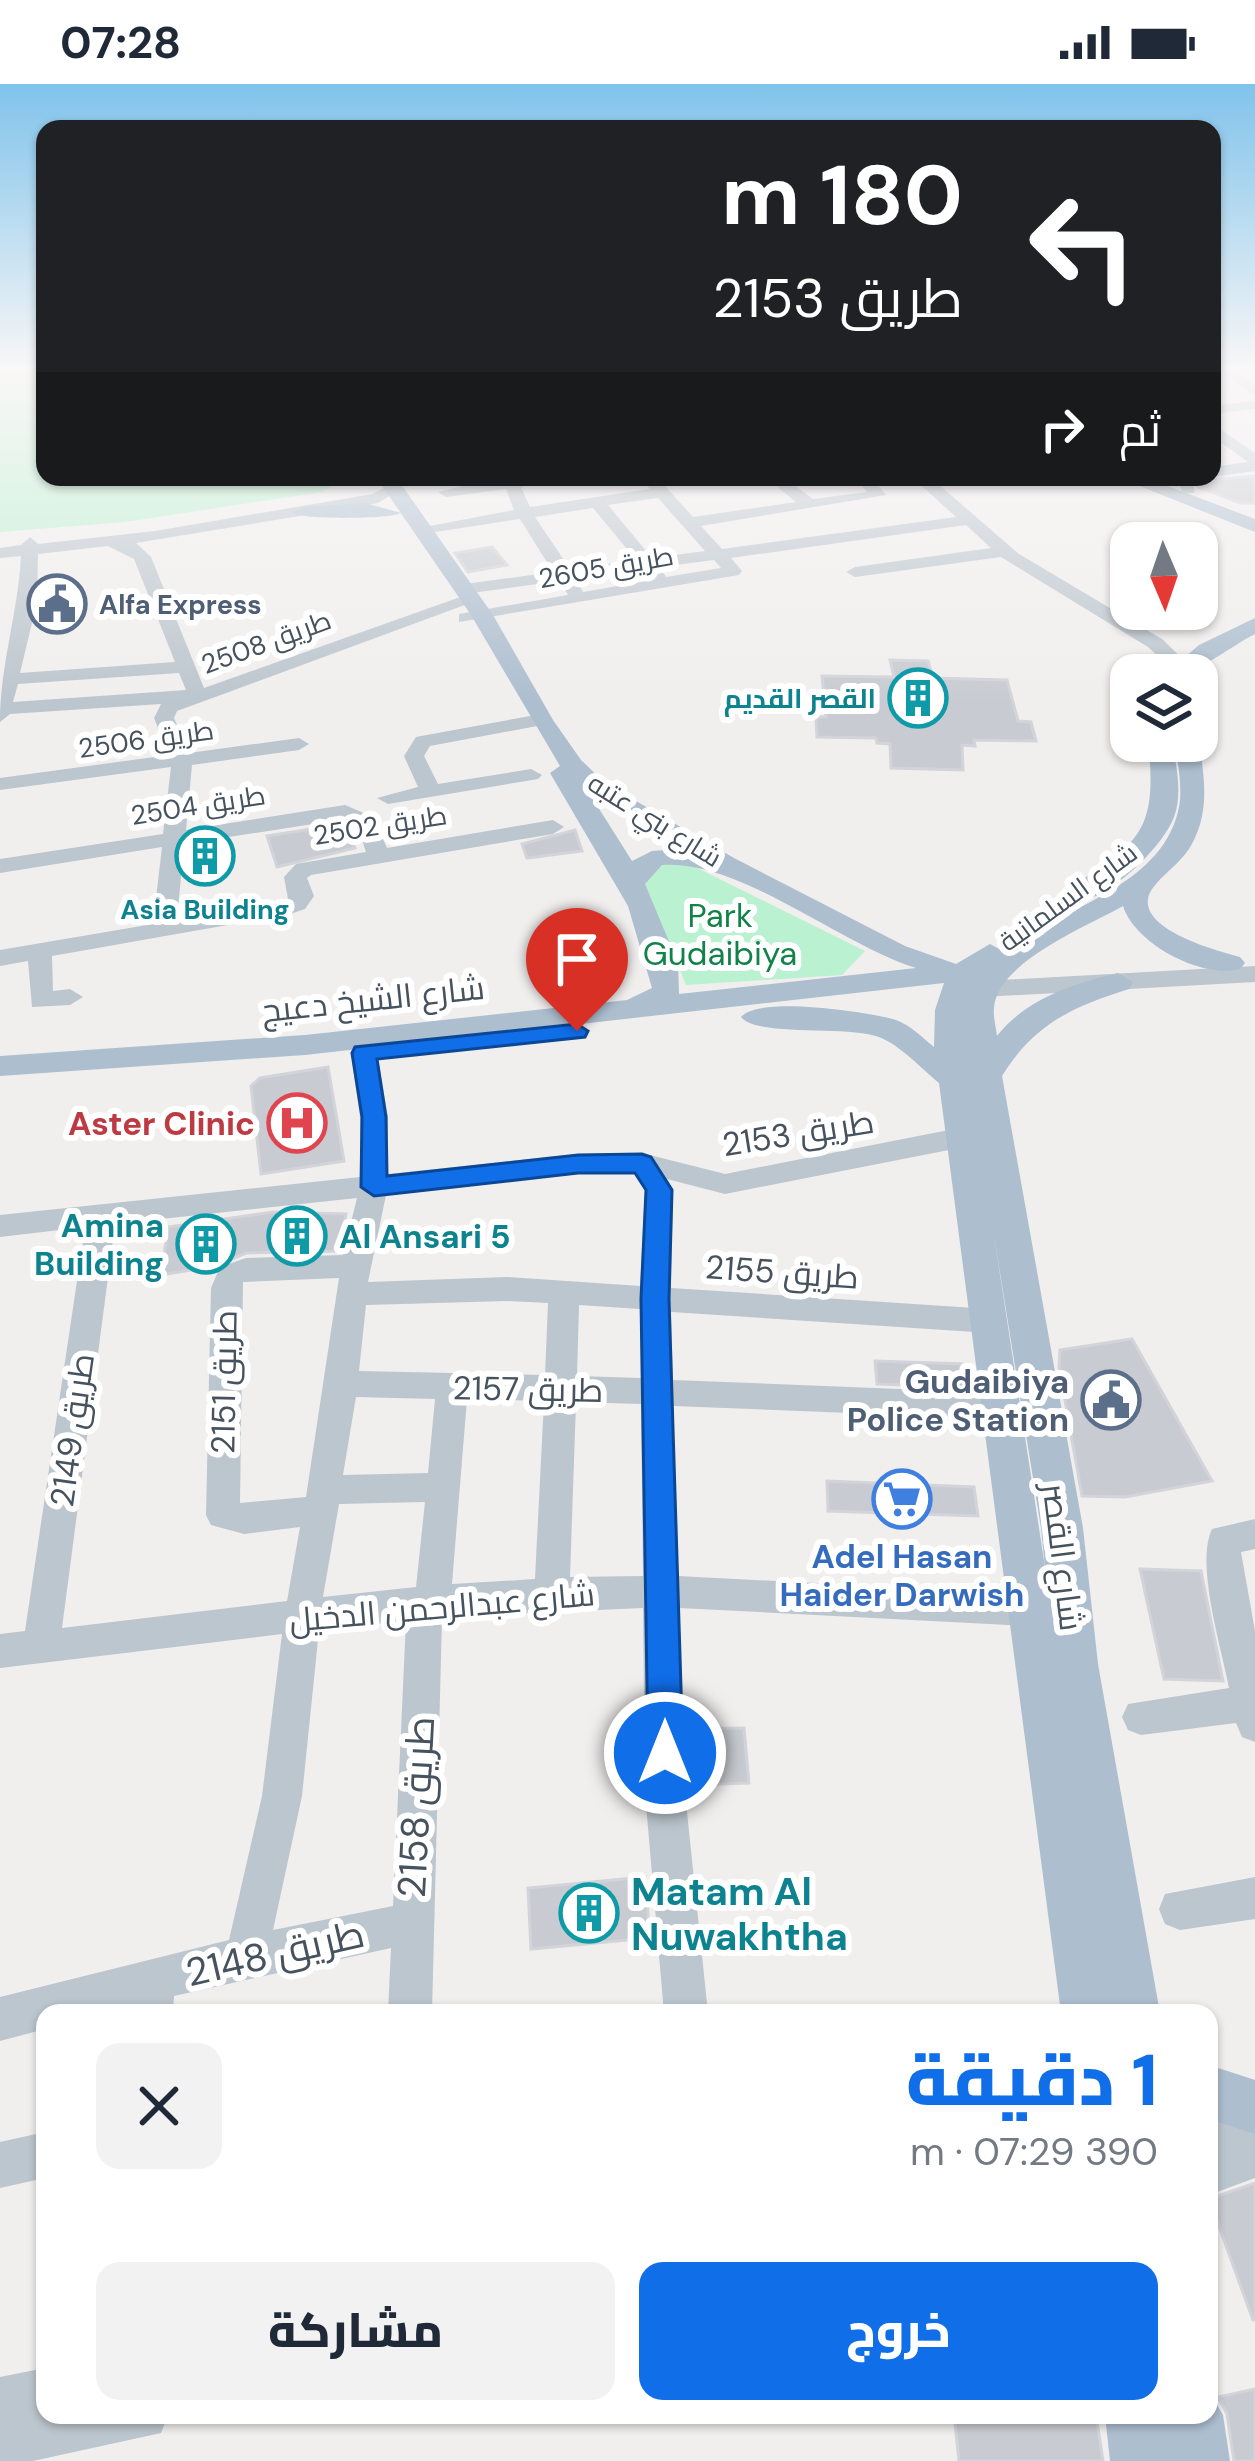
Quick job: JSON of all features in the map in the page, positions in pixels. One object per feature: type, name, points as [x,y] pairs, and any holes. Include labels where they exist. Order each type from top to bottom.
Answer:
[{"type":"main road","points":[[1151,486],[1255,526]]},
{"type":"main road","points":[[1191,486],[1255,516]]},
{"type":"main road","points":[[330,498],[380,490]]},
{"type":"main road","points":[[303,513],[380,490]]},
{"type":"main road","name":"شارع بني عتبه","points":[[380,490],[422,529],[630,885],[668,985],[658,1000],[630,1006]]},
{"type":"main road","name":"شارع بني عتبه","points":[[380,490],[468,605]]},
{"type":"main road","points":[[1204,654],[1255,626]]},
{"type":"main road","points":[[1218,664],[1255,647]]},
{"type":"main road","name":"شارع بني عتبه","points":[[533,721],[596,788],[724,864],[895,952],[975,980]]},
{"type":"main road","name":"شارع السلمانية","points":[[975,980],[1130,859],[1149,837],[1165,802],[1162,762]]},
{"type":"main road","name":"شارع السلمانية","points":[[975,980],[1138,886],[1175,846],[1186,826],[1192,806],[1189,762]]},
{"type":"main road","points":[[630,885],[639,865],[650,858],[682,856],[724,864]]},
{"type":"main road","points":[[1138,886],[1134,903],[1145,926],[1191,953],[1239,969]]},
{"type":"main road","name":"شارع الشيخ دعيج","points":[[0,1066],[305,1045],[630,1006],[975,980]]},
{"type":"main road","name":"شارع الشيخ دعيج","points":[[0,1083],[755,1017],[975,980]]},
{"type":"main road","name":"شارع القصر","points":[[975,980],[978,1023],[964,1137],[1029,1610],[1121,2004]]},
{"type":"main road","points":[[755,1017],[828,1018],[891,1029],[969,1077],[1031,1015],[1118,982]]},
{"type":"main road","name":"شارع القصر","points":[[969,1077],[1062,1528],[1121,2004]]},
{"type":"main road","points":[[1218,2095],[1255,2107]]},
{"type":"main road","points":[[1147,2428],[1199,2461]]},
{"type":"street","points":[[446,492],[478,486]]},
{"type":"street","points":[[513,486],[524,513],[579,599]]},
{"type":"street","points":[[657,486],[721,553]]},
{"type":"street","points":[[785,486],[809,505]]},
{"type":"street","points":[[691,522],[878,495],[870,486]]},
{"type":"street","points":[[930,486],[1004,550],[1164,654]]},
{"type":"street","points":[[422,529],[663,492]]},
{"type":"street","points":[[0,549],[36,554],[330,498]]},
{"type":"street","points":[[857,499],[894,530]]},
{"type":"street","points":[[597,502],[664,584]]},
{"type":"street","points":[[36,554],[303,513]]},
{"type":"street","points":[[468,605],[566,575],[968,520]]},
{"type":"street","points":[[155,536],[141,548],[142,557],[196,697],[164,713],[182,762],[164,929]]},
{"type":"street","points":[[112,542],[129,546],[142,557]]},
{"type":"street","points":[[855,572],[1004,550]]},
{"type":"street","name":"طريق 2605","points":[[468,605],[579,599],[733,571],[721,553]]},
{"type":"street","points":[[1,713],[36,554]]},
{"type":"street","name":"طريق 2508","points":[[1,713],[160,695],[196,697],[468,605]]},
{"type":"street","points":[[1155,644],[1207,650]]},
{"type":"street","name":"طريق 2508","points":[[11,680],[185,667]]},
{"type":"street","points":[[431,791],[414,756],[423,741],[533,721]]},
{"type":"street","name":"طريق 2506","points":[[0,784],[299,743]]},
{"type":"street","points":[[388,798],[531,775]]},
{"type":"street","name":"طريق 2504","points":[[0,866],[345,812],[361,814],[368,821],[378,856]]},
{"type":"street","name":"طريق 2502","points":[[0,958],[282,909],[297,904],[302,896],[295,877],[304,868],[553,827]]},
{"type":"street","points":[[40,954],[41,1001],[70,997]]},
{"type":"street","points":[[1239,969],[1255,985]]},
{"type":"street","name":"شارع الشيخ دعيج","points":[[975,980],[1239,969]]},
{"type":"street","name":"شارع الشيخ دعيج","points":[[975,980],[1118,982],[1239,969]]},
{"type":"street","points":[[246,1957],[282,1796],[302,1618],[374,1187],[374,1117],[364,1053]]},
{"type":"street","name":"طريق 2153","points":[[0,1226],[578,1164],[642,1163],[725,1184],[774,1172],[874,1159],[964,1137]]},
{"type":"street","points":[[642,1163],[659,1190],[655,1299],[665,1793],[685,2004]]},
{"type":"street","name":"طريق 2149","points":[[41,1646],[102,1213]]},
{"type":"street","name":"طريق 2151","points":[[323,1500],[244,1519],[223,1515],[226,1288],[231,1275],[246,1269],[355,1280]]},
{"type":"street","name":"طريق 2155","points":[[355,1280],[990,1321]]},
{"type":"street","points":[[552,1593],[564,1294]]},
{"type":"street","name":"طريق 2157","points":[[343,1384],[1000,1406]]},
{"type":"street","name":"طريق 2158","points":[[410,2004],[410,1923],[429,1601],[452,1388]]},
{"type":"street","points":[[323,1500],[441,1487]]},
{"type":"street","points":[[1141,1718],[1253,1710],[1239,1537]]},
{"type":"street","name":"شارع عبدالرحمن الدخيل","points":[[0,1654],[429,1601],[552,1593],[847,1597],[1029,1610]]},
{"type":"street","points":[[1180,1909],[1255,1898]]},
{"type":"street","name":"طريق 2148","points":[[104,2004],[153,1997],[246,1957],[410,1923]]},
{"type":"street","name":"طريق 2148","points":[[0,2019],[36,2014]]},
{"type":"street","points":[[1218,2126],[1255,2119]]},
{"type":"street","points":[[1218,2169],[1255,2155]]},
{"type":"street","points":[[0,2165],[36,2157]]},
{"type":"street","points":[[0,2402],[36,2395]]},
{"type":"street","points":[[0,2442],[95,2424]]},
{"type":"green space","points":[[0,480],[36,480],[36,486],[332,486],[322,492],[125,522],[0,532]]},
{"type":"green space","name":"Park Gudaibiya","points":[[664,862],[693,866],[865,951],[842,975],[686,985],[639,870]]},
{"type":"building","points":[[1221,480],[1255,480],[1255,503],[1240,503],[1198,487],[1221,486]]},
{"type":"building","points":[[492,547],[507,565],[468,572],[455,553]]},
{"type":"building","name":"القصر القديم","points":[[890,660],[928,661],[933,678],[1007,680],[1018,721],[1031,722],[1036,741],[974,740],[975,746],[962,745],[963,770],[891,768],[890,744],[877,743],[876,738],[817,737],[816,717],[826,717],[822,676],[894,677]]},
{"type":"building","points":[[344,824],[355,848],[277,867],[267,836]]},
{"type":"building","points":[[575,830],[582,851],[527,858],[522,844]]},
{"type":"building","name":"Asia Building","points":[[217,843],[223,873],[194,878],[189,848]]},
{"type":"building","name":"Aster Clinic","points":[[328,1067],[344,1161],[261,1174],[251,1086],[260,1078]]},
{"type":"building","points":[[273,1212],[346,1214],[339,1251],[246,1253],[215,1266],[161,1275],[168,1227]]},
{"type":"building","name":"Gudaibiya Police Station","points":[[1132,1339],[1212,1481],[1125,1497],[1082,1496],[1060,1350]]},
{"type":"building","points":[[875,1361],[963,1364],[966,1387],[877,1384]]},
{"type":"building","name":"Adel Hasan Haider Darwish","points":[[827,1481],[974,1487],[978,1516],[828,1511]]},
{"type":"building","points":[[1140,1569],[1201,1571],[1223,1681],[1164,1679]]},
{"type":"building","points":[[744,1728],[749,1783],[689,1785],[687,1729]]},
{"type":"building","name":"Matam Al Nuwakhtha","points":[[645,1877],[650,1938],[531,1949],[528,1888]]},
{"type":"building","points":[[1255,2183],[1253,2320],[1218,2224],[1218,2196]]},
{"type":"building","points":[[1255,2389],[1255,2461],[1234,2461],[1227,2414],[1218,2397]]},
{"type":"building","points":[[955,2424],[1097,2424],[1103,2461],[959,2461]]},
{"type":"place","name":"Alfa Express","points":[[57,604]]},
{"type":"place","name":"القصر القديم","points":[[918,698]]},
{"type":"place","name":"Asia Building","points":[[205,856]]},
{"type":"place","name":"Aster Clinic","points":[[297,1123]]},
{"type":"place","name":"Al Ansari 5","points":[[297,1236]]},
{"type":"place","name":"Amina Building","points":[[206,1244]]},
{"type":"place","name":"Gudaibiya Police Station","points":[[1111,1400]]},
{"type":"place","name":"Adel Hasan Haider Darwish","points":[[902,1499]]},
{"type":"place","name":"Matam Al Nuwakhtha","points":[[589,1913]]},
{"type":"route","points":[[577,1031],[364,1053],[374,1117],[374,1187],[578,1164],[642,1163],[659,1190],[655,1299],[665,1753]]}]
